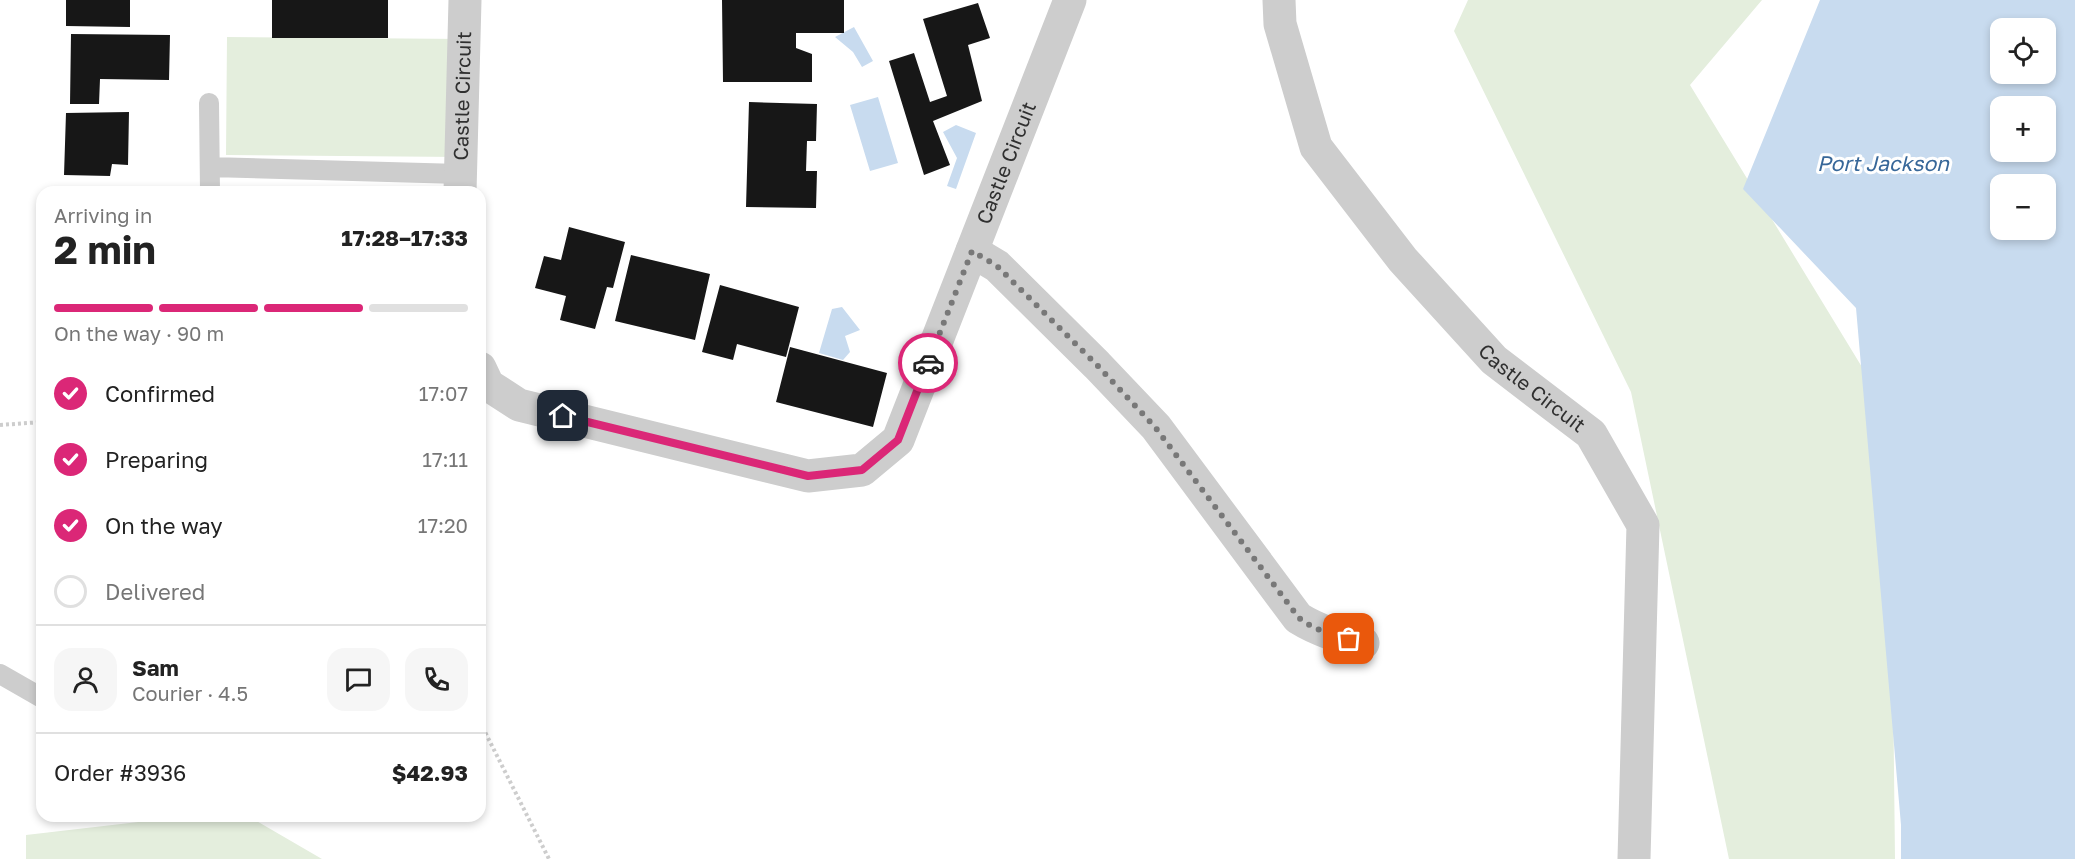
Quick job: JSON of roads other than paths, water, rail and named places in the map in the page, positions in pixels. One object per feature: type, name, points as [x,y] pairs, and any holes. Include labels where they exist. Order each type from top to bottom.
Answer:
[{"type":"street","name":"Castle Circuit","points":[[460,183],[465,0]]},
{"type":"street","name":"Castle Circuit","points":[[486,383],[519,405],[808,476],[862,470],[898,440],[1070,0]]},
{"type":"street","name":"Castle Circuit","points":[[1279,0],[1280,24],[1316,147],[1403,260],[1494,360],[1591,434],[1643,525],[1634,859]]},
{"type":"street","points":[[972,251],[997,266],[1097,365],[1155,427],[1299,618],[1314,628],[1334,636],[1364,643]]},
{"type":"lane","points":[[209,103],[210,186]]},
{"type":"lane","points":[[210,167],[460,183]]},
{"type":"lane","points":[[0,674],[36,695]]},
{"type":"water","name":"Port Jackson","points":[[1820,0],[2075,0],[2075,859],[1901,859],[1901,825],[1856,308],[1743,189]]},
{"type":"water","points":[[854,27],[873,61],[862,67],[853,52],[835,37]]},
{"type":"water","points":[[878,97],[898,163],[870,171],[850,105]]},
{"type":"water","points":[[956,125],[976,133],[956,189],[947,186],[957,158],[943,132]]},
{"type":"water","points":[[842,307],[860,330],[845,336],[850,352],[843,360],[819,353],[832,309]]}]
